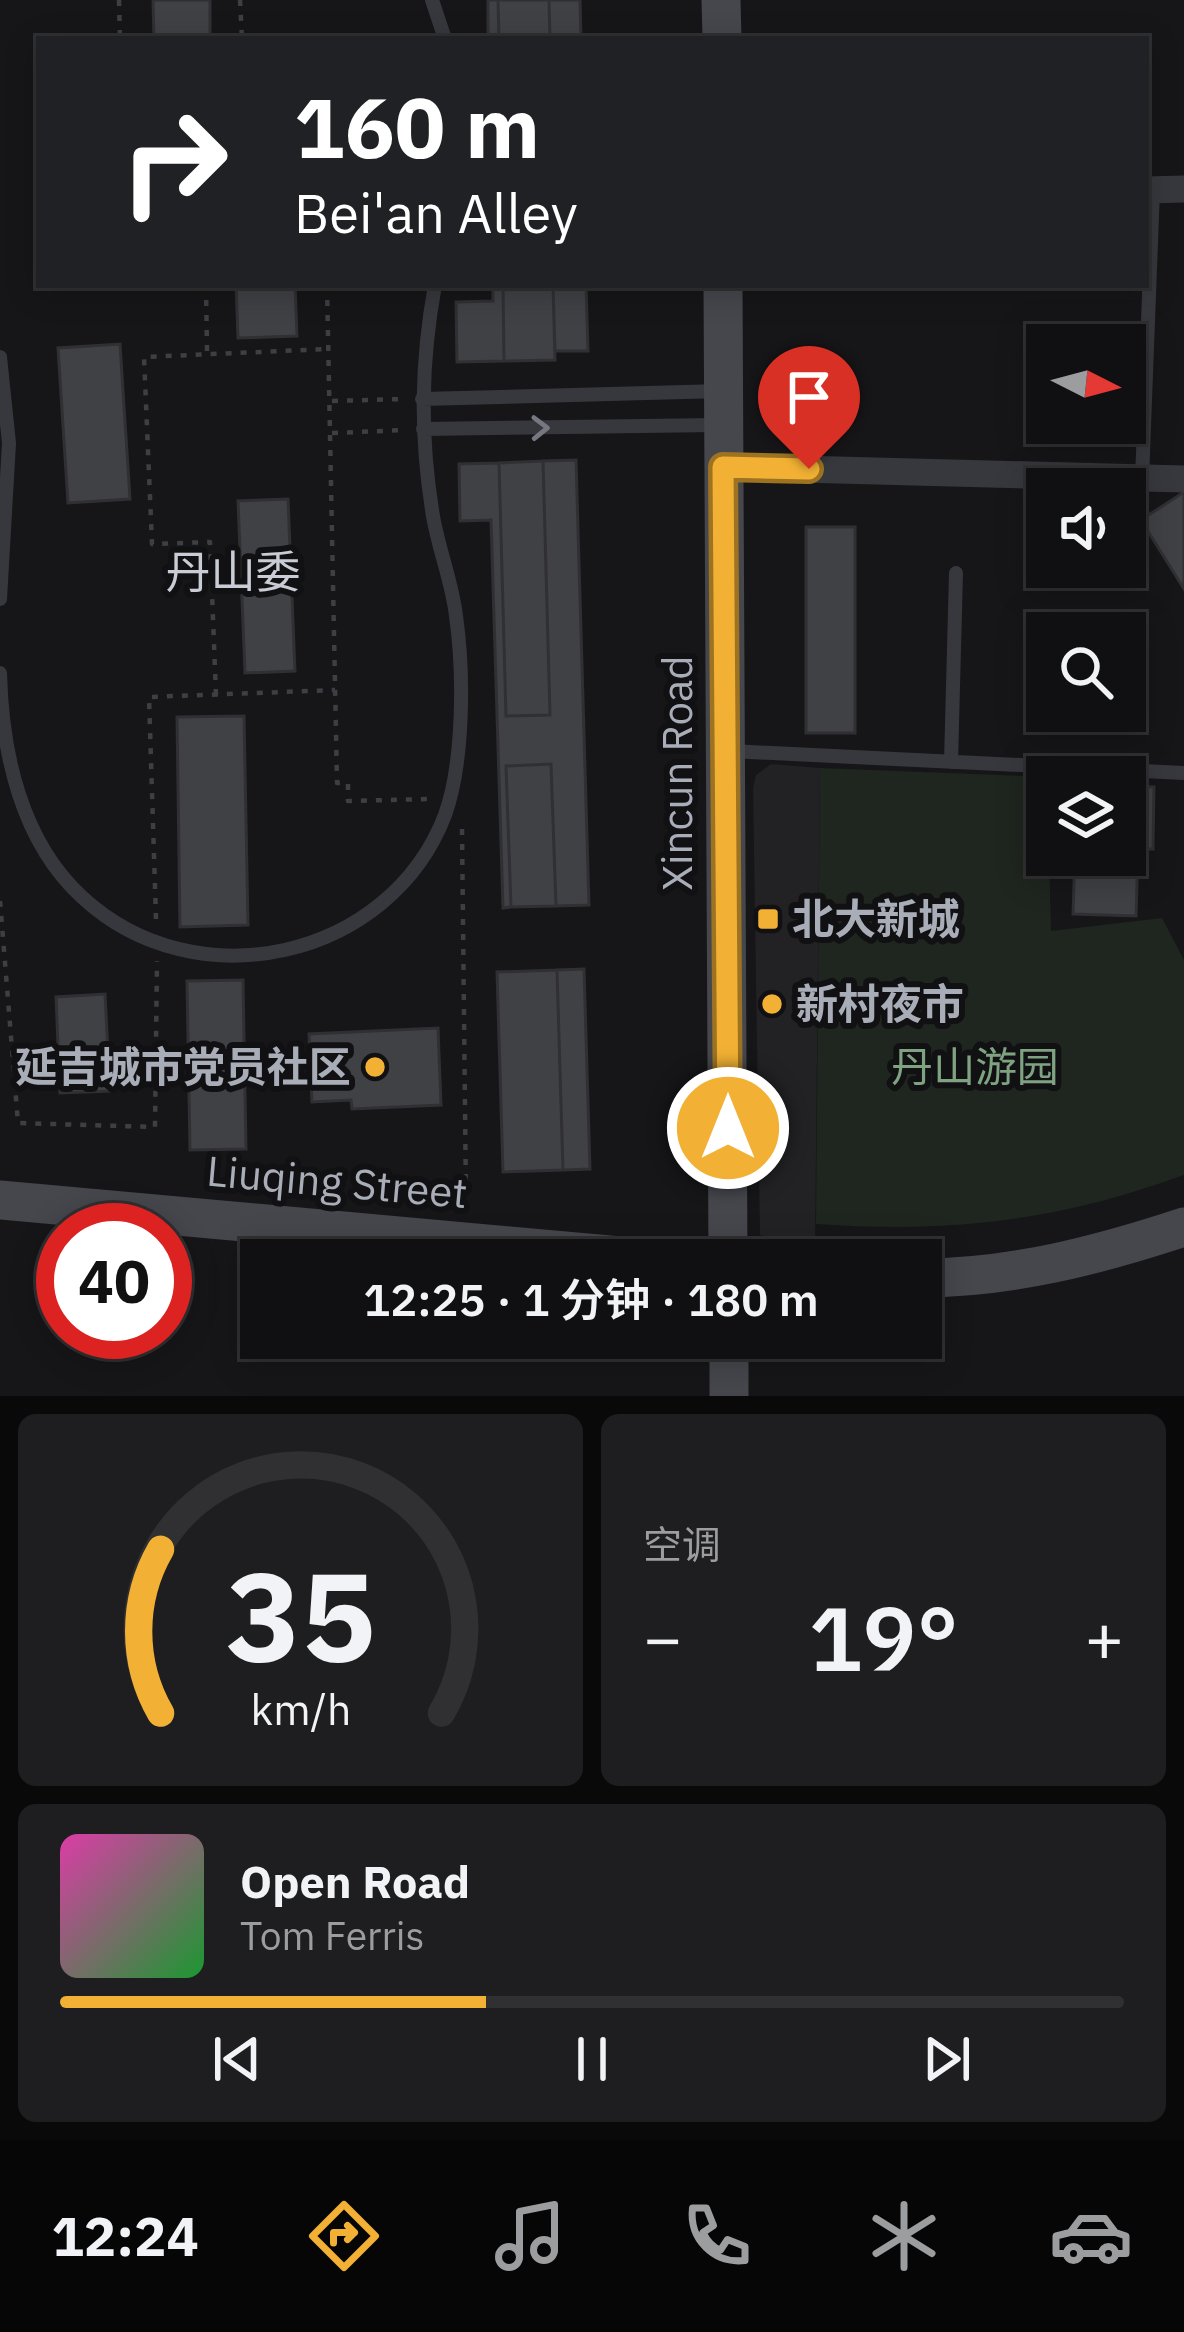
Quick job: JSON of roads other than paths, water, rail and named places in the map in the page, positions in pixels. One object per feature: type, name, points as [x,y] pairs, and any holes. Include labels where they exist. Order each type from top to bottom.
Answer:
[{"type":"street","points":[[721,0],[722,36]]},
{"type":"street","points":[[1150,190],[1184,189]]},
{"type":"street","name":"Xincun Road","points":[[723,288],[728,1239]]},
{"type":"street","points":[[723,467],[1026,476]]},
{"type":"street","points":[[1146,480],[1184,479]]},
{"type":"street","name":"Liuqing Street","points":[[0,1200],[432,1239]]},
{"type":"street","points":[[942,1278],[1046,1265],[1184,1227]]},
{"type":"street","points":[[729,1359],[729,1396]]},
{"type":"lane","points":[[432,0],[444,36]]},
{"type":"lane","points":[[1149,226],[1150,190]]},
{"type":"lane","points":[[0,673],[2,729],[17,790],[38,839],[83,898],[157,941],[242,955],[310,946],[383,906],[411,875],[450,799],[459,651],[451,585],[432,511],[421,372],[435,288]]},
{"type":"lane","points":[[1142,468],[1147,288]]},
{"type":"lane","points":[[0,357],[9,443],[0,599]]},
{"type":"lane","points":[[422,399],[722,408]]},
{"type":"lane","points":[[423,429],[722,408]]},
{"type":"lane","points":[[950,762],[956,573]]},
{"type":"lane","points":[[725,751],[1184,773]]},
{"type":"place","name":"北大新城","points":[[768,919]]},
{"type":"place","name":"新村夜市","points":[[772,1004]]},
{"type":"place","name":"延吉城市党员社区","points":[[375,1067]]},
{"type":"district","name":"丹山委","points":[[233,572]]},
{"type":"park label","name":"丹山游园","points":[[975,1067]]}]
